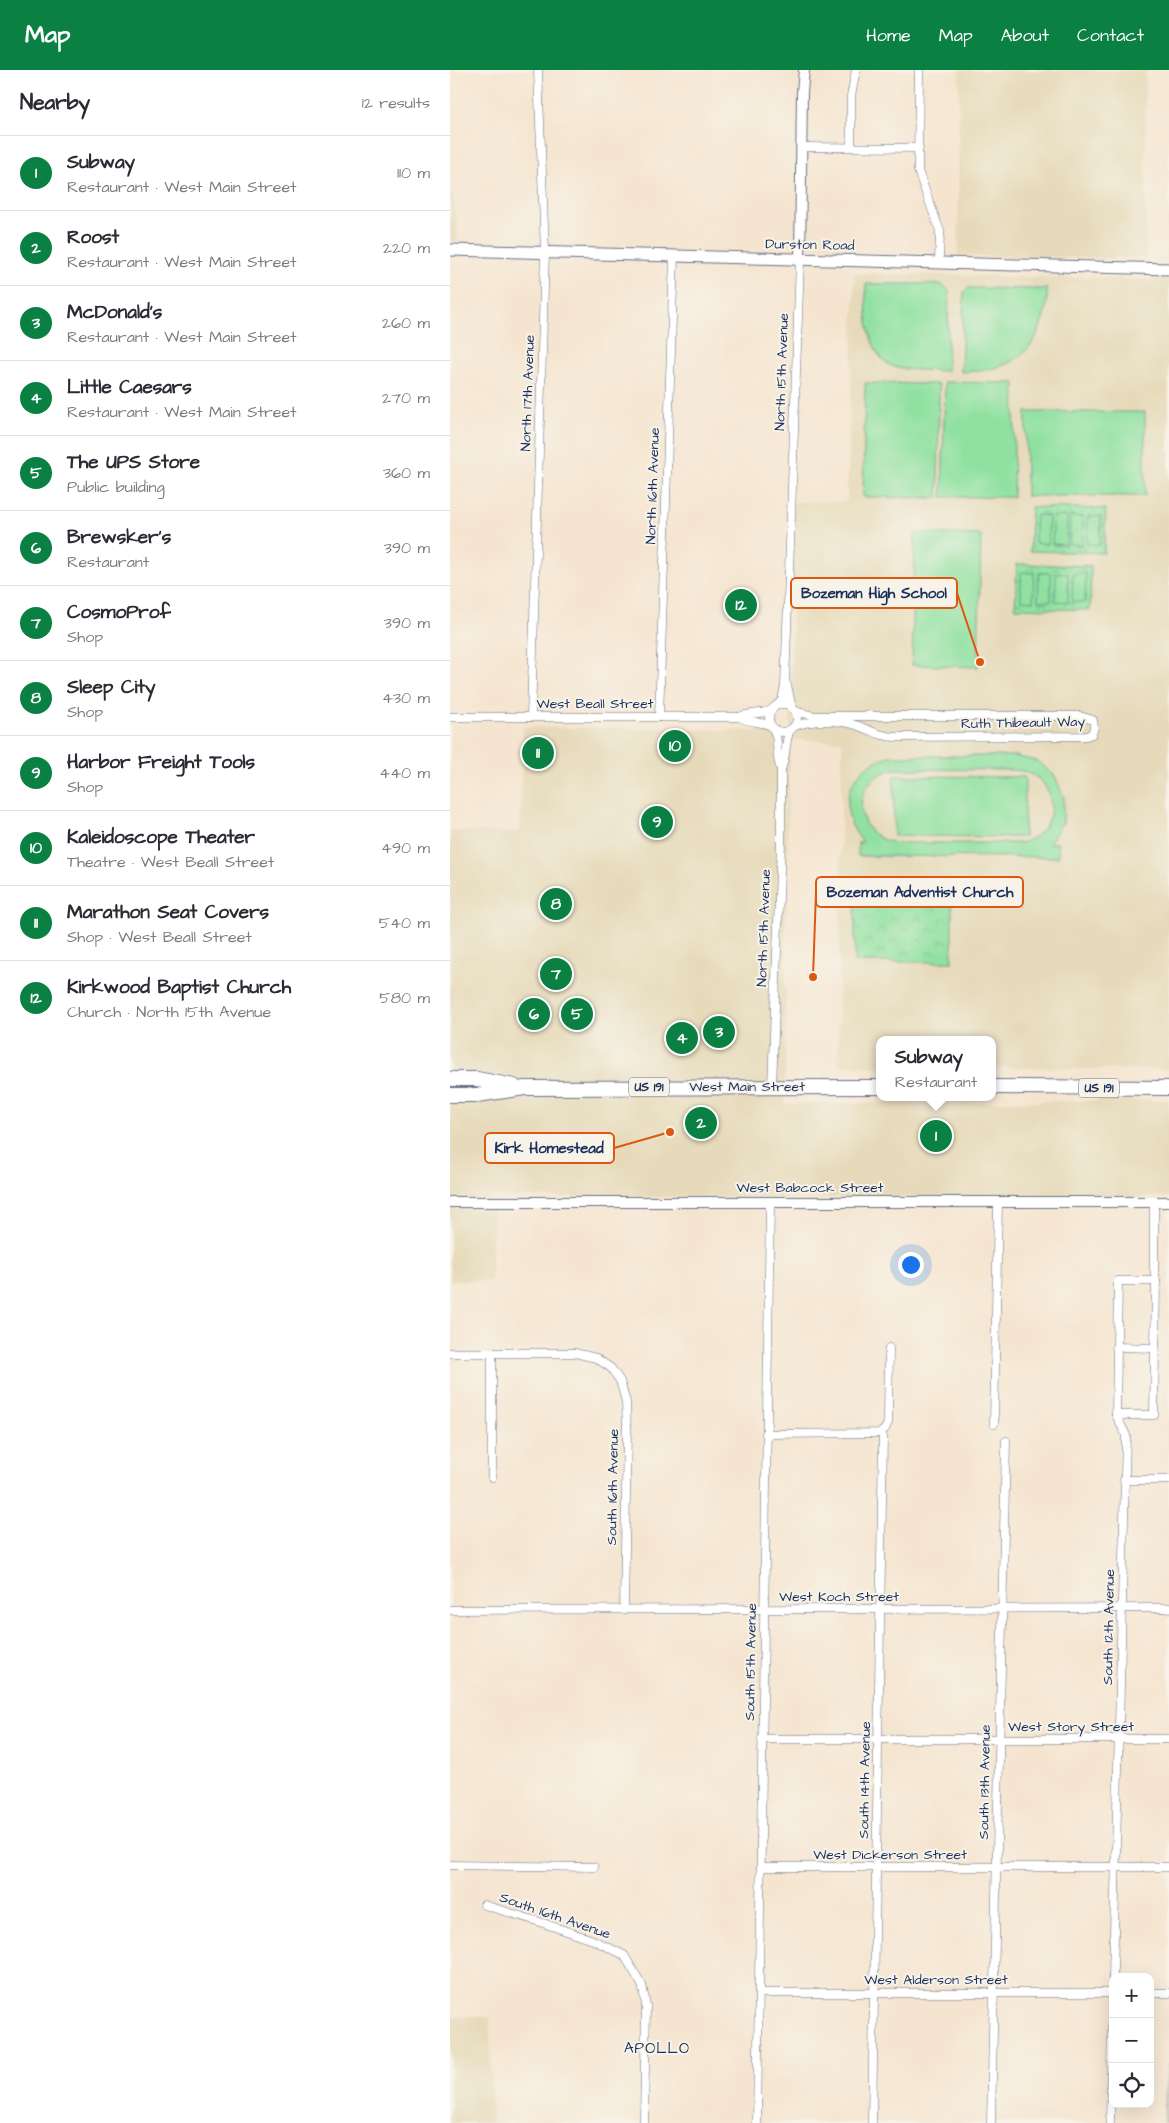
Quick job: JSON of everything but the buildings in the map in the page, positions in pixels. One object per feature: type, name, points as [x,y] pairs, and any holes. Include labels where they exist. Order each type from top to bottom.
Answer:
[{"type":"highway","name":"West Main Street","points":[[450,1079],[477,1079],[525,1088]]},
{"type":"highway","name":"West Main Street","points":[[450,1095],[477,1095],[525,1088],[876,1087]]},
{"type":"highway","name":"US 191","points":[[996,1087],[1169,1088]]},
{"type":"main road","name":"Durston Road","points":[[450,250],[1169,269]]},
{"type":"street","name":"North 17th Avenue","points":[[531,717],[545,252],[538,70]]},
{"type":"street","name":"North 15th Avenue","points":[[774,708],[782,700],[786,676],[800,260],[802,92],[804,70]]},
{"type":"street","points":[[851,147],[851,96],[856,70]]},
{"type":"street","points":[[919,70],[918,172],[940,231],[939,263]]},
{"type":"street","points":[[802,147],[918,148]]},
{"type":"street","name":"North 16th Avenue","points":[[659,717],[674,256]]},
{"type":"street","name":"North 15th Avenue","points":[[786,676],[793,709]]},
{"type":"street","points":[[784,704],[793,709],[797,719],[792,729],[780,732],[772,727],[769,718],[774,708],[784,704]]},
{"type":"street","name":"West Beall Street","points":[[450,717],[739,717],[744,714],[762,714],[774,708]]},
{"type":"street","name":"Ruth Thibeault Way","points":[[792,729],[808,723],[846,723],[882,736],[897,737],[1086,736],[1092,734],[1094,727],[1093,720],[1080,716],[814,716],[793,709]]},
{"type":"street","name":"West Beall Street","points":[[739,717],[744,720],[762,721],[772,727]]},
{"type":"street","name":"North 15th Avenue","points":[[772,727],[778,737],[778,762],[781,769],[781,853],[772,1087]]},
{"type":"street","name":"North 15th Avenue","points":[[781,769],[784,763],[784,744],[792,729]]},
{"type":"street","name":"West Babcock Street","points":[[450,1202],[1169,1202]]},
{"type":"street","name":"South 15th Avenue","points":[[757,2123],[770,1202]]},
{"type":"street","points":[[994,1424],[998,1202]]},
{"type":"street","points":[[1116,1415],[1154,1415],[1156,1281],[1154,1268],[1154,1202]]},
{"type":"street","name":"South 12th Avenue","points":[[1113,1973],[1126,1435],[1116,1415],[1118,1280],[1156,1281]]},
{"type":"street","points":[[1116,1347],[1154,1348]]},
{"type":"street","points":[[766,1434],[880,1433],[886,1429],[888,1422],[889,1348]]},
{"type":"street","points":[[450,1352],[492,1352],[492,1477]]},
{"type":"street","name":"South 16th Avenue","points":[[492,1352],[574,1353],[596,1358],[611,1368],[620,1380],[626,1402],[624,1610]]},
{"type":"street","name":"South 14th Avenue","points":[[872,2123],[883,1436]]},
{"type":"street","name":"South 13th Avenue","points":[[991,2123],[1006,1441]]},
{"type":"street","points":[[1124,1480],[1169,1480]]},
{"type":"street","name":"West Koch Street","points":[[450,1610],[1169,1608]]},
{"type":"street","name":"West Story Street","points":[[762,1739],[1169,1739]]},
{"type":"street","points":[[450,1865],[594,1867]]},
{"type":"street","name":"West Dickerson Street","points":[[761,1867],[1169,1867]]},
{"type":"street","name":"South 16th Avenue","points":[[484,1905],[537,1920],[593,1940],[624,1955],[642,1985],[646,2005],[644,2123]]},
{"type":"street","name":"West Alderson Street","points":[[760,1993],[1109,1993]]},
{"type":"street","points":[[1154,1993],[1169,1993]]},
{"type":"street","name":"South 12th Avenue","points":[[1110,2123],[1112,2018]]},
{"type":"shaded area","points":[[959,70],[1145,70],[1146,258],[958,256]]},
{"type":"shaded area","points":[[450,194],[453,194],[458,241],[450,241]]},
{"type":"shaded area","points":[[855,273],[1169,280],[1169,1070],[996,1067],[996,1036],[876,1036],[876,1067],[838,1065],[842,741],[790,740],[785,961],[785,1104],[1169,1100],[1169,1197],[493,1197],[491,1281],[450,1281],[450,831],[520,832],[523,727],[774,731],[790,739],[794,502],[847,502]]},
{"type":"shaded area","points":[[450,2016],[490,2017],[492,2123],[450,2123]]},
{"type":"shaded area","points":[[1167,2064],[1169,2064],[1169,2123],[1162,2123]]},
{"type":"green space","points":[[866,284],[942,284],[949,291],[947,371],[897,368],[883,360],[872,342],[869,330]]},
{"type":"green space","points":[[968,288],[1047,289],[1046,308],[1043,318],[1034,340],[1027,350],[1009,363],[998,367],[961,372],[964,292]]},
{"type":"green space","points":[[945,382],[1015,383],[1013,497],[942,497]]},
{"type":"green space","points":[[865,383],[939,384],[938,498],[863,497]]},
{"type":"green space","points":[[1026,412],[1145,412],[1145,496],[1026,496]]},
{"type":"green space","points":[[1031,507],[1106,509],[1104,553],[1030,551]]},
{"type":"green space","points":[[1036,515],[1049,516],[1048,544],[1035,543]]},
{"type":"green space","points":[[1054,516],[1067,517],[1066,545],[1052,544]]},
{"type":"green space","points":[[1070,516],[1083,517],[1082,545],[1069,544]]},
{"type":"green space","points":[[1088,516],[1101,517],[1100,545],[1087,544]]},
{"type":"green space","points":[[915,533],[981,535],[978,667],[912,665]]},
{"type":"green space","points":[[1017,564],[1091,566],[1090,610],[1015,608]]},
{"type":"green space","points":[[1021,572],[1034,573],[1033,601],[1021,600]]},
{"type":"green space","points":[[1039,573],[1051,573],[1051,601],[1038,601]]},
{"type":"green space","points":[[1056,573],[1068,574],[1068,602],[1055,601]]},
{"type":"green space","points":[[1073,574],[1086,574],[1085,602],[1072,602]]},
{"type":"green space","points":[[889,756],[1014,756],[1037,761],[1055,776],[1064,798],[1063,822],[1049,843],[1058,843],[1058,857],[858,856],[858,843],[863,842],[854,830],[849,817],[850,791],[855,780],[875,762]],"holes":[[[899,769],[1015,770],[1030,774],[1041,781],[1048,792],[1051,804],[1050,816],[1044,827],[1034,837],[1020,843],[897,843],[881,839],[870,830],[863,818],[861,805],[864,792],[871,781],[883,773]]]},
{"type":"green space","points":[[894,776],[1025,777],[1024,837],[894,836]]},
{"type":"green space","points":[[855,905],[952,905],[952,962],[855,962]]},
{"type":"place","name":"Kirkwood Baptist Church","points":[[741,605]]},
{"type":"place","name":"Bozeman High School","points":[[980,662]]},
{"type":"place","name":"Kaleidoscope Theater","points":[[675,746]]},
{"type":"place","name":"Marathon Seat Covers","points":[[538,753]]},
{"type":"place","name":"Harbor Freight Tools","points":[[657,822]]},
{"type":"place","name":"Sleep City","points":[[556,904]]},
{"type":"place","name":"CosmoProf","points":[[556,974]]},
{"type":"place","name":"Bozeman Adventist Church","points":[[813,977]]},
{"type":"place","name":"Brewsker's","points":[[534,1014]]},
{"type":"place","name":"The UPS Store","points":[[577,1014]]},
{"type":"place","name":"McDonald's","points":[[719,1032]]},
{"type":"place","name":"Little Caesars","points":[[682,1038]]},
{"type":"place","name":"Roost","points":[[701,1123]]},
{"type":"place","name":"Kirk Homestead","points":[[670,1132]]},
{"type":"place","name":"Subway","points":[[936,1136]]},
{"type":"district","name":"APOLLO","points":[[657,2048]]}]
